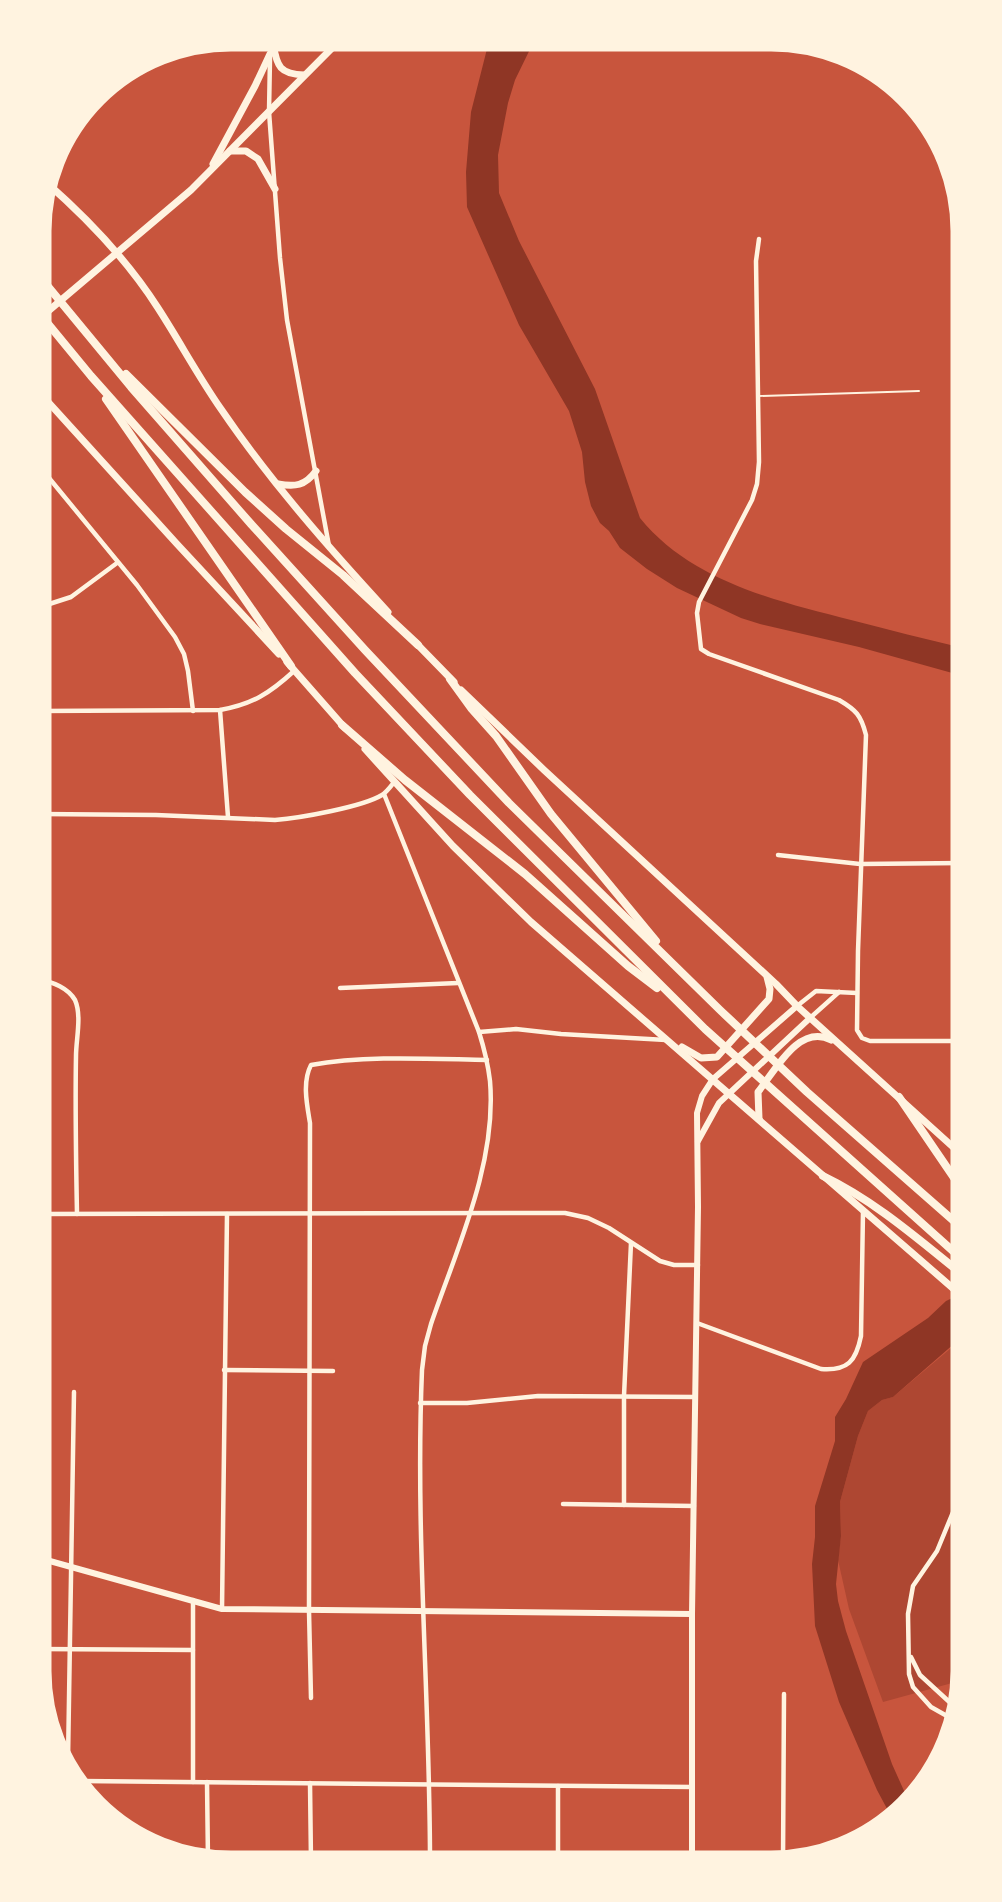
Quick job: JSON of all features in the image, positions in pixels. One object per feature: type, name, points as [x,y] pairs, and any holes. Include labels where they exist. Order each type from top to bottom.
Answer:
[{"type":"highway","points":[[50,290],[197,463],[365,650],[509,803],[807,1092],[952,1219]]},
{"type":"highway","points":[[50,328],[355,673],[470,795],[677,1003],[952,1251]]},
{"type":"highway","points":[[91,339],[245,492],[343,575],[418,645]]},
{"type":"highway","points":[[91,376],[123,426],[292,668]]},
{"type":"highway","points":[[450,679],[471,708],[496,736],[558,822],[685,976]]},
{"type":"highway","points":[[342,724],[405,780],[542,888],[628,966],[677,1003]]},
{"type":"highway","points":[[899,1097],[952,1175]]},
{"type":"highway","points":[[823,1176],[846,1187],[888,1216],[952,1266]]},
{"type":"main road","points":[[275,50],[276,60],[280,67],[293,75],[304,75]]},
{"type":"main road","points":[[50,308],[117,254],[209,171],[330,50]]},
{"type":"main road","points":[[209,171],[270,54]]},
{"type":"main road","points":[[230,151],[246,151],[258,159],[274,189]]},
{"type":"main road","points":[[55,190],[86,217],[158,307],[189,361],[222,410],[278,484],[330,548],[418,645],[535,762],[767,976],[796,1006],[952,1146]]},
{"type":"main road","points":[[50,404],[453,846],[506,899],[566,954],[669,1040],[952,1288]]},
{"type":"main road","points":[[278,484],[302,485],[316,471]]},
{"type":"main road","points":[[669,1040],[701,1058],[717,1057],[769,999],[767,976]]},
{"type":"main road","points":[[759,1120],[758,1092],[797,1043],[818,1035],[829,1038],[853,1055]]},
{"type":"street","points":[[271,50],[269,112],[280,258],[288,320],[330,548]]},
{"type":"street","points":[[759,239],[756,261],[757,484],[742,521],[699,602],[697,613],[701,650],[839,700],[853,708],[862,720],[866,735],[857,1030],[862,1038],[870,1041],[952,1041]]},
{"type":"street","points":[[50,479],[160,615],[184,654],[193,711]]},
{"type":"street","points":[[50,604],[71,597],[117,563]]},
{"type":"street","points":[[50,711],[220,710],[239,706],[274,690],[292,668]]},
{"type":"street","points":[[220,710],[228,818]]},
{"type":"street","points":[[50,814],[156,814],[258,820],[291,819],[369,801],[384,794],[395,781]]},
{"type":"street","points":[[384,794],[479,1032],[490,1082],[489,1132],[484,1163],[425,1346],[420,1403],[430,1852]]},
{"type":"street","points":[[778,855],[861,864],[952,863]]},
{"type":"street","points":[[50,983],[68,992],[75,1001],[78,1015],[75,1054],[77,1215]]},
{"type":"street","points":[[340,988],[458,983]]},
{"type":"street","points":[[692,1852],[692,1614],[698,1265],[697,1113],[702,1096],[713,1079],[816,991],[857,993]]},
{"type":"street","points":[[698,1141],[716,1109],[730,1093],[839,992]]},
{"type":"street","points":[[479,1032],[516,1029],[669,1040]]},
{"type":"street","points":[[311,1698],[309,1611],[310,1123],[306,1098],[307,1073],[311,1065],[327,1062],[410,1059],[487,1060]]},
{"type":"street","points":[[697,1323],[821,1369],[845,1366],[856,1354],[861,1336],[863,1211]]},
{"type":"street","points":[[50,1214],[565,1213],[588,1218],[609,1228],[660,1261],[674,1265],[698,1265]]},
{"type":"street","points":[[222,1609],[227,1214]]},
{"type":"street","points":[[624,1505],[624,1396],[631,1243]]},
{"type":"street","points":[[224,1370],[333,1371]]},
{"type":"street","points":[[68,1752],[74,1392]]},
{"type":"street","points":[[420,1403],[467,1403],[538,1396],[695,1397]]},
{"type":"street","points":[[563,1504],[694,1506]]},
{"type":"street","points":[[947,1716],[931,1707],[914,1687],[909,1674],[908,1614],[913,1586],[937,1551],[952,1515]]},
{"type":"street","points":[[50,1561],[222,1609],[692,1614]]},
{"type":"street","points":[[193,1600],[193,1782]]},
{"type":"street","points":[[50,1649],[193,1650]]},
{"type":"street","points":[[909,1652],[920,1675],[950,1702]]},
{"type":"street","points":[[783,1852],[784,1695]]},
{"type":"street","points":[[86,1781],[692,1787]]},
{"type":"street","points":[[207,1782],[208,1851]]},
{"type":"street","points":[[310,1783],[310,1852]]},
{"type":"street","points":[[558,1785],[558,1852]]},
{"type":"lane","points":[[758,396],[919,391]]},
{"type":"shaded area","points":[[530,49],[515,80],[508,103],[498,155],[499,193],[519,241],[595,389],[640,518],[661,540],[684,558],[737,586],[794,605],[952,645],[952,673],[741,618],[677,588],[620,548],[609,531],[600,523],[591,506],[585,482],[582,452],[569,411],[519,325],[467,207],[466,172],[471,112],[487,50]]},
{"type":"shaded area","points":[[952,1298],[952,1346],[893,1397],[882,1400],[868,1411],[858,1436],[840,1502],[841,1536],[836,1584],[838,1601],[846,1631],[892,1764],[905,1794],[888,1810],[839,1702],[815,1626],[812,1564],[815,1506],[835,1441],[835,1417],[863,1362],[928,1318]]},
{"type":"shaded area","points":[[952,1347],[952,1683],[883,1702],[849,1609],[838,1560],[841,1536],[840,1502],[858,1436],[868,1411],[882,1400],[893,1397]]}]
